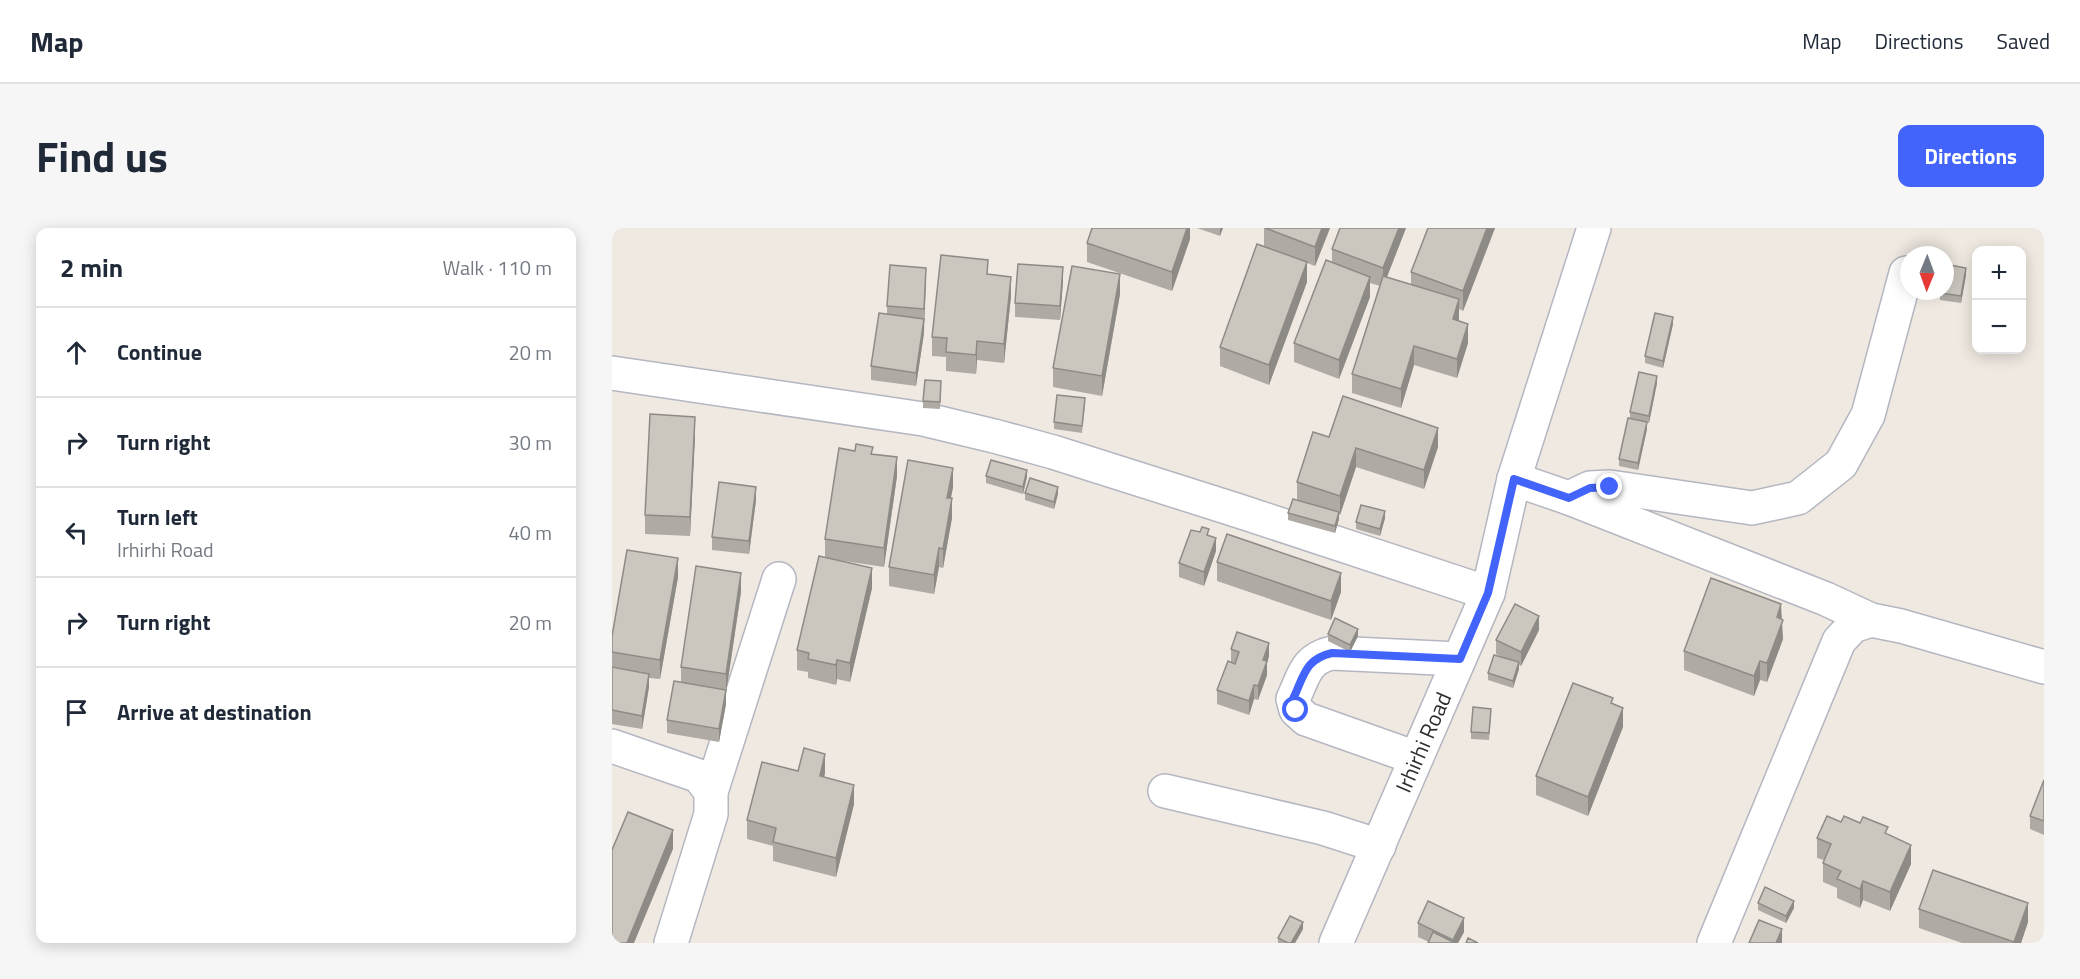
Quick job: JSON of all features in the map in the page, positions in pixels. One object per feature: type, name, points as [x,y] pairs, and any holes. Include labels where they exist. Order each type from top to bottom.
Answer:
[{"type":"street","name":"Irhirhi Road","points":[[1336,943],[1488,593],[1514,479],[1594,228]]},
{"type":"street","points":[[1569,498],[1590,488],[1610,487],[1752,508],[1798,498],[1840,464],[1868,415],[1900,295]]},
{"type":"street","points":[[612,373],[923,419],[994,436],[1206,500],[1488,593]]},
{"type":"street","points":[[1514,479],[1569,498],[1826,599],[1871,621],[1901,626],[2044,667]]},
{"type":"street","points":[[671,943],[711,814],[711,792],[779,579]]},
{"type":"street","points":[[1714,943],[1839,641],[1853,626],[1871,621]]},
{"type":"street","points":[[1416,758],[1306,719],[1296,710],[1293,699],[1309,665],[1319,656],[1332,653],[1460,659]]},
{"type":"street","points":[[612,746],[699,776],[711,792]]},
{"type":"street","points":[[1165,791],[1323,828],[1379,846]]},
{"type":"building","points":[[1092,228],[1187,228],[1172,272],[1087,243]]},
{"type":"building","points":[[1265,228],[1322,228],[1315,247]]},
{"type":"building","points":[[1340,228],[1399,228],[1383,268],[1332,249]]},
{"type":"building","points":[[1428,228],[1487,228],[1463,291],[1411,272]]},
{"type":"building","points":[[1257,244],[1307,262],[1269,365],[1220,347]]},
{"type":"building","points":[[941,255],[988,260],[987,274],[1011,277],[1004,344],[977,341],[976,355],[946,352],[947,338],[932,337]]},
{"type":"building","points":[[1326,260],[1370,277],[1339,360],[1294,343]]},
{"type":"building","points":[[1018,264],[1063,267],[1060,306],[1015,303]]},
{"type":"building","points":[[890,265],[926,268],[924,309],[887,306]]},
{"type":"building","points":[[1072,266],[1120,274],[1102,376],[1053,368]]},
{"type":"building","points":[[1954,266],[1966,268],[1961,296],[1954,295]]},
{"type":"building","points":[[1383,276],[1459,299],[1453,319],[1468,324],[1457,359],[1414,346],[1401,389],[1352,374]]},
{"type":"building","points":[[879,313],[924,319],[916,373],[871,366]]},
{"type":"building","points":[[1655,313],[1673,317],[1663,361],[1645,356]]},
{"type":"building","points":[[1639,372],[1657,376],[1649,416],[1630,412]]},
{"type":"building","points":[[925,380],[941,381],[940,402],[923,401]]},
{"type":"building","points":[[1057,395],[1085,398],[1082,426],[1054,422]]},
{"type":"building","points":[[1343,396],[1438,428],[1424,470],[1356,448],[1340,496],[1297,482],[1313,432],[1329,437]]},
{"type":"building","points":[[650,414],[695,417],[690,517],[645,515]]},
{"type":"building","points":[[1628,418],[1647,422],[1638,463],[1619,459]]},
{"type":"building","points":[[856,444],[873,447],[871,454],[897,457],[884,548],[825,539],[839,448],[855,451]]},
{"type":"building","points":[[908,460],[953,468],[947,498],[952,498],[943,549],[939,548],[934,575],[889,567]]},
{"type":"building","points":[[991,460],[1027,470],[1023,487],[986,476]]},
{"type":"building","points":[[1030,478],[1058,487],[1054,502],[1025,493]]},
{"type":"building","points":[[719,482],[756,487],[749,541],[712,537]]},
{"type":"building","points":[[1293,499],[1339,512],[1335,526],[1288,513]]},
{"type":"building","points":[[1361,505],[1385,511],[1380,529],[1356,522]]},
{"type":"building","points":[[1202,527],[1209,529],[1207,535],[1216,538],[1204,572],[1179,563],[1191,530],[1200,532]]},
{"type":"building","points":[[1227,534],[1341,573],[1331,601],[1217,562]]},
{"type":"building","points":[[627,550],[678,558],[660,660],[612,652],[612,636]]},
{"type":"building","points":[[819,556],[872,568],[850,663],[837,660],[836,665],[808,659],[809,653],[797,650]]},
{"type":"building","points":[[696,566],[741,573],[726,674],[681,667]]},
{"type":"building","points":[[1711,578],[1781,604],[1777,617],[1783,620],[1767,663],[1760,661],[1754,676],[1684,651]]},
{"type":"building","points":[[1515,604],[1539,616],[1521,652],[1496,640]]},
{"type":"building","points":[[1335,618],[1358,629],[1350,645],[1328,634]]},
{"type":"building","points":[[1237,632],[1269,643],[1263,660],[1267,661],[1258,686],[1254,685],[1249,701],[1217,690],[1228,661],[1235,664],[1239,652],[1231,649]]},
{"type":"building","points":[[1494,655],[1519,662],[1513,681],[1488,673]]},
{"type":"building","points":[[612,667],[649,674],[642,716],[612,710]]},
{"type":"building","points":[[674,681],[726,690],[719,729],[667,720]]},
{"type":"building","points":[[1573,683],[1613,698],[1611,703],[1623,708],[1588,797],[1536,776]]},
{"type":"building","points":[[1473,707],[1491,709],[1489,733],[1471,732]]},
{"type":"building","points":[[804,748],[825,754],[820,776],[854,785],[836,858],[773,842],[776,828],[747,820],[762,762],[798,771]]},
{"type":"building","points":[[2044,780],[2044,821],[2030,816]]},
{"type":"building","points":[[628,812],[673,830],[627,943],[612,943],[612,850]]},
{"type":"building","points":[[1827,816],[1841,822],[1844,816],[1860,823],[1863,817],[1888,827],[1885,833],[1911,845],[1890,892],[1863,881],[1860,889],[1837,879],[1841,871],[1823,863],[1831,844],[1817,838]]},
{"type":"building","points":[[1933,870],[2028,903],[2014,942],[1919,909]]},
{"type":"building","points":[[1765,887],[1794,901],[1786,916],[1758,903]]},
{"type":"building","points":[[1428,901],[1464,918],[1453,940],[1418,923]]},
{"type":"building","points":[[1290,916],[1303,922],[1291,943],[1288,943],[1278,938]]},
{"type":"building","points":[[1759,920],[1782,929],[1776,943],[1749,943]]},
{"type":"building","points":[[1433,932],[1455,943],[1428,943]]},
{"type":"building","points":[[1468,938],[1478,943],[1466,943]]},
{"type":"route","points":[[1296,710],[1293,699],[1309,665],[1319,656],[1332,653],[1460,659],[1488,593],[1514,479],[1569,498],[1590,488],[1610,487]]}]
